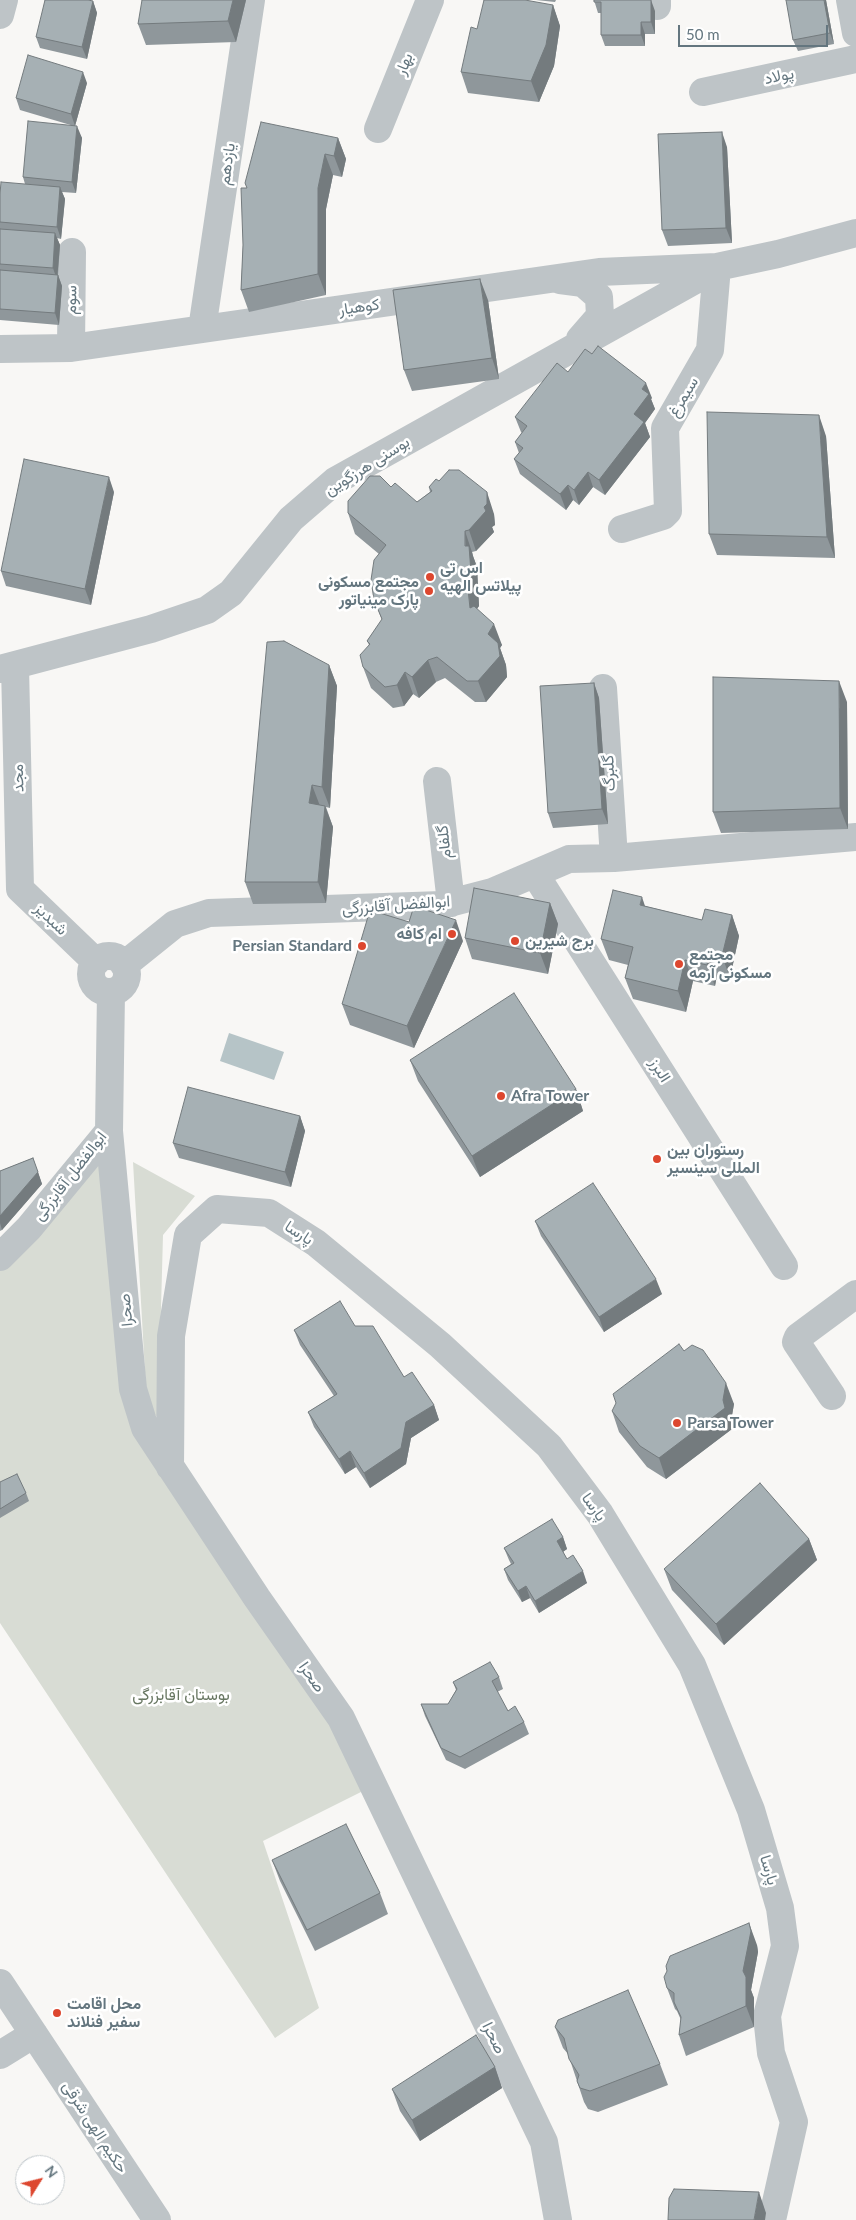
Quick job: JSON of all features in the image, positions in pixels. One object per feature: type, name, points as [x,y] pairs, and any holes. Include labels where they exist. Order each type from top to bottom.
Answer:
[{"type":"street","points":[[0,15],[4,0]]},
{"type":"street","name":"یازدهم","points":[[202,329],[251,0]]},
{"type":"street","name":"بهار","points":[[378,129],[430,0]]},
{"type":"street","points":[[850,0],[856,33]]},
{"type":"street","name":"پولاد","points":[[703,92],[856,59]]},
{"type":"street","points":[[718,267],[778,254],[856,233]]},
{"type":"street","name":"سوم","points":[[71,348],[72,252]]},
{"type":"street","name":"کوهیار","points":[[0,349],[71,348],[599,272],[718,267]]},
{"type":"street","name":"بوسنی هرزگوین","points":[[8,667],[151,629],[207,610],[232,593],[291,519],[335,481],[718,267]]},
{"type":"street","name":"سیمرغ","points":[[622,529],[663,516],[668,510],[665,428],[710,350],[718,267]]},
{"type":"street","points":[[550,279],[584,283],[599,297],[600,316],[572,348]]},
{"type":"street","name":"مجد","points":[[8,667],[10,891]]},
{"type":"street","name":"گلبرگ","points":[[604,688],[614,858]]},
{"type":"street","name":"گلفام","points":[[437,781],[450,903]]},
{"type":"street","name":"ابوالفضل آقابزرگی","points":[[124,965],[175,924],[209,913],[450,903],[492,892],[569,859],[614,858],[856,838]]},
{"type":"street","name":"البرز","points":[[535,874],[784,1266]]},
{"type":"street","name":"شبدیز","points":[[10,891],[96,962]]},
{"type":"street","points":[[114,957],[124,965],[127,978],[124,985],[111,992],[104,991],[94,982],[91,975],[96,962],[101,958],[114,957]]},
{"type":"street","name":"ابوالفضل آقابزرگی","points":[[0,1257],[29,1228],[108,1131],[111,992]]},
{"type":"street","name":"صحرا","points":[[108,1131],[133,1389],[145,1428],[257,1598],[341,1718],[544,2142],[558,2220]]},
{"type":"street","name":"پارسا","points":[[170,1467],[171,1336],[188,1235],[217,1209],[269,1213],[316,1243],[440,1345],[549,1446],[600,1514],[692,1666],[751,1810],[780,1908],[785,1946],[768,2016],[771,2053],[794,2122],[772,2220]]},
{"type":"street","points":[[832,1396],[796,1342],[798,1337],[856,1294]]},
{"type":"street","name":"حکیم الهی شرقی","points":[[0,1983],[157,2220]]},
{"type":"street","points":[[0,2055],[34,2034]]},
{"type":"green space","name":"بوستان آقابزرگی","points":[[100,1154],[129,1419],[332,1724],[363,1791],[263,1841],[319,2008],[275,2038],[0,1623],[0,1268]]},
{"type":"green space","points":[[133,1162],[195,1196],[163,1235],[158,1418],[147,1407]]},
{"type":"shaded area","points":[[229,1033],[284,1052],[274,1080],[220,1061]]},
{"type":"building","points":[[45,0],[93,1],[82,47],[36,37]]},
{"type":"building","points":[[142,0],[233,0],[228,21],[138,24]]},
{"type":"building","points":[[484,0],[525,0],[553,5],[546,45],[531,81],[461,72],[471,27],[477,29]]},
{"type":"building","points":[[594,0],[651,0],[651,22],[641,22],[641,35],[601,35],[601,2],[594,2]]},
{"type":"building","points":[[786,0],[824,0],[830,33],[793,40]]},
{"type":"building","points":[[28,55],[83,72],[71,114],[16,98]]},
{"type":"building","points":[[28,121],[77,126],[72,182],[23,177]]},
{"type":"building","points":[[261,122],[338,138],[334,156],[325,154],[318,188],[318,274],[241,290],[243,245],[241,188],[247,188],[245,183]]},
{"type":"building","points":[[722,132],[726,228],[662,230],[658,134]]},
{"type":"building","points":[[1,182],[60,187],[57,227],[0,222]]},
{"type":"building","points":[[0,229],[55,233],[53,268],[0,264]]},
{"type":"building","points":[[0,270],[58,275],[55,313],[0,309]]},
{"type":"building","points":[[480,279],[492,358],[404,370],[393,290]]},
{"type":"building","points":[[598,346],[646,383],[642,389],[649,394],[634,414],[644,422],[599,480],[588,472],[574,490],[568,485],[560,494],[514,459],[523,448],[515,442],[527,426],[515,417],[557,363],[568,372],[585,349],[592,354]]},
{"type":"building","points":[[707,412],[819,415],[827,537],[709,534]]},
{"type":"building","points":[[24,459],[109,477],[85,589],[1,571]]},
{"type":"building","name":"مجتمع مسکونی پارک مینیاتور","points":[[449,470],[459,470],[487,492],[487,504],[484,507],[486,511],[469,530],[465,531],[465,546],[469,546],[472,585],[468,589],[470,608],[474,606],[494,624],[488,634],[498,643],[500,656],[478,681],[467,681],[437,657],[428,660],[412,677],[405,672],[397,685],[385,687],[363,667],[360,655],[370,644],[367,641],[382,619],[374,600],[371,580],[374,560],[386,545],[348,513],[348,501],[370,476],[380,476],[391,487],[395,483],[417,502],[432,491],[429,487],[436,479],[439,481]]},
{"type":"building","points":[[284,641],[329,665],[322,787],[312,785],[309,803],[325,806],[318,882],[245,882],[267,642]]},
{"type":"building","points":[[713,677],[839,681],[840,808],[713,812]]},
{"type":"building","points":[[594,683],[602,809],[548,813],[540,686]]},
{"type":"building","points":[[474,888],[550,903],[540,953],[465,938]]},
{"type":"building","name":"مجتمع مسکونی آرمه","points":[[613,890],[642,897],[640,905],[702,920],[705,909],[732,915],[722,956],[709,953],[707,965],[685,960],[678,991],[625,978],[633,947],[601,939]]},
{"type":"building","points":[[414,906],[456,920],[407,1026],[342,1004],[370,910],[409,922]]},
{"type":"building","name":"Afra Tower","points":[[514,993],[576,1089],[472,1156],[410,1060]]},
{"type":"building","points":[[188,1087],[300,1116],[285,1172],[173,1143]]},
{"type":"building","points":[[33,1158],[38,1172],[0,1216],[0,1171]]},
{"type":"building","points":[[593,1183],[656,1279],[599,1317],[535,1221]]},
{"type":"building","points":[[340,1301],[355,1326],[373,1326],[404,1377],[412,1372],[434,1405],[406,1422],[401,1448],[364,1473],[350,1451],[339,1459],[308,1412],[337,1394],[294,1330]]},
{"type":"building","name":"Parsa Tower","points":[[679,1344],[684,1351],[692,1345],[703,1350],[726,1383],[723,1400],[725,1408],[659,1458],[640,1446],[612,1411],[616,1403],[613,1394]]},
{"type":"building","points":[[17,1474],[26,1493],[0,1509],[0,1482]]},
{"type":"building","points":[[760,1483],[809,1539],[716,1624],[664,1569]]},
{"type":"building","points":[[552,1519],[563,1537],[557,1541],[567,1559],[573,1555],[583,1571],[535,1601],[526,1586],[518,1591],[504,1569],[514,1563],[504,1548]]},
{"type":"building","points":[[490,1662],[499,1677],[492,1681],[508,1711],[515,1706],[524,1722],[460,1757],[441,1748],[421,1704],[448,1704],[457,1689],[453,1682]]},
{"type":"building","points":[[346,1824],[380,1893],[307,1930],[272,1860]]},
{"type":"building","points":[[749,1923],[751,1931],[743,1971],[746,1977],[746,2006],[679,2035],[681,2017],[674,2002],[674,1993],[667,1988],[664,1977],[670,1956]]},
{"type":"building","points":[[628,1990],[660,2064],[590,2091],[580,2088],[577,2081],[579,2075],[569,2059],[564,2038],[555,2027],[558,2020]]},
{"type":"building","points":[[476,2035],[495,2067],[412,2120],[392,2089]]},
{"type":"building","points":[[674,2189],[759,2192],[754,2220],[668,2220],[669,2198]]},
{"type":"place","name":"اس تی پیلاتس الهیه","points":[[430,577]]},
{"type":"place","name":"مجتمع مسکونی پارک مینیاتور","points":[[429,591]]},
{"type":"place","name":"ام کافه","points":[[452,934]]},
{"type":"place","name":"برج شیرین","points":[[515,941]]},
{"type":"place","name":"Persian Standard","points":[[362,946]]},
{"type":"place","name":"مجتمع مسکونی آرمه","points":[[679,964]]},
{"type":"place","name":"Afra Tower","points":[[501,1096]]},
{"type":"place","name":"رستوران بین المللی سینسیر","points":[[657,1159]]},
{"type":"place","name":"Parsa Tower","points":[[677,1423]]},
{"type":"place","name":"محل اقامت سفیر فنلاند","points":[[57,2013]]}]
